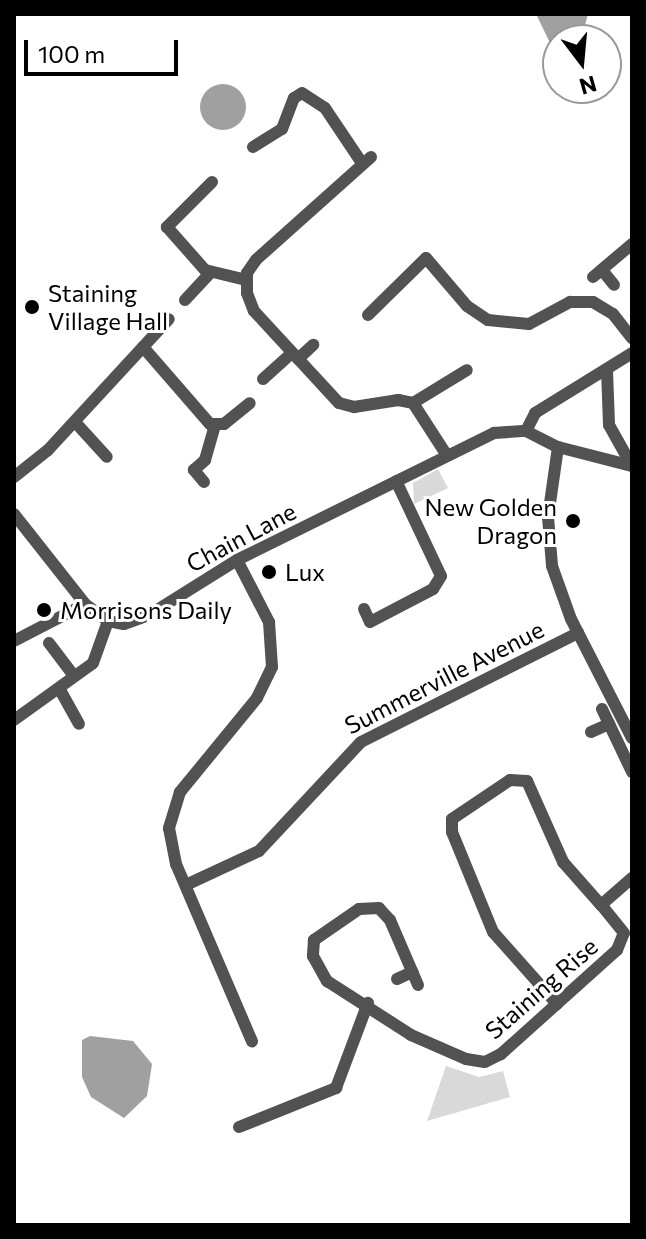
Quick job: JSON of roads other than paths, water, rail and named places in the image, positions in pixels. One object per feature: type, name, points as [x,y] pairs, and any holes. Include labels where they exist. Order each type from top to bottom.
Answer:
[{"type":"street","points":[[253,147],[282,129],[294,98],[302,93],[325,108],[366,160],[299,227],[256,260],[246,280],[254,311],[295,356],[347,406],[413,403],[456,383],[467,370]]},
{"type":"street","points":[[212,182],[167,227],[210,273],[246,280]]},
{"type":"street","points":[[614,285],[598,273],[632,244]]},
{"type":"street","points":[[368,315],[437,248]]},
{"type":"street","points":[[426,258],[467,306],[488,320],[529,324],[570,302],[593,302],[613,314],[632,338]]},
{"type":"street","points":[[185,300],[210,273]]},
{"type":"street","points":[[14,477],[75,422],[169,319]]},
{"type":"street","points":[[263,379],[313,345]]},
{"type":"street","points":[[143,347],[207,423],[215,426],[228,422],[250,403]]},
{"type":"street","points":[[632,353],[535,413],[526,431],[558,447],[632,466]]},
{"type":"street","points":[[607,370],[609,425],[632,466]]},
{"type":"street","points":[[413,403],[446,454]]},
{"type":"street","points":[[75,422],[107,457]]},
{"type":"street","points":[[204,482],[194,470],[205,460],[215,426]]},
{"type":"street","name":"Chain Lane","points":[[108,621],[124,624],[139,620],[237,560],[446,454],[494,433],[526,431]]},
{"type":"street","points":[[558,447],[549,542],[559,592],[632,738]]},
{"type":"street","points":[[364,609],[370,622],[424,595],[441,576],[396,481]]},
{"type":"street","points":[[14,514],[85,604],[108,621],[93,663],[15,716]]},
{"type":"street","points":[[237,560],[269,622],[273,656],[257,698],[174,803],[171,851],[188,884],[226,990],[252,1041]]},
{"type":"street","points":[[14,641],[85,604]]},
{"type":"street","name":"Summerville Avenue","points":[[188,884],[259,851],[361,742],[578,633]]},
{"type":"street","points":[[49,643],[74,676]]},
{"type":"street","points":[[59,688],[79,724]]},
{"type":"street","points":[[602,709],[632,772]]},
{"type":"street","points":[[591,732],[609,724]]},
{"type":"street","points":[[557,1004],[493,932],[452,832],[452,819],[510,780],[527,781],[563,862],[601,905]]},
{"type":"street","name":"Staining Rise","points":[[418,985],[390,920],[379,908],[359,909],[321,931],[312,951],[322,976],[368,1003],[411,1035],[475,1062],[501,1054],[622,944],[621,927],[601,905],[632,878]]},
{"type":"street","points":[[397,979],[412,972]]},
{"type":"street","points":[[239,1127],[336,1088],[368,1003]]},
{"type":"street","points":[[254,1122],[260,1136]]},
{"type":"place","name":"Staining Village Hall","points":[[32,307]]},
{"type":"place","name":"New Golden Dragon","points":[[573,521]]},
{"type":"place","name":"Lux","points":[[269,572]]},
{"type":"place","name":"Morrisons Daily","points":[[44,610]]}]
